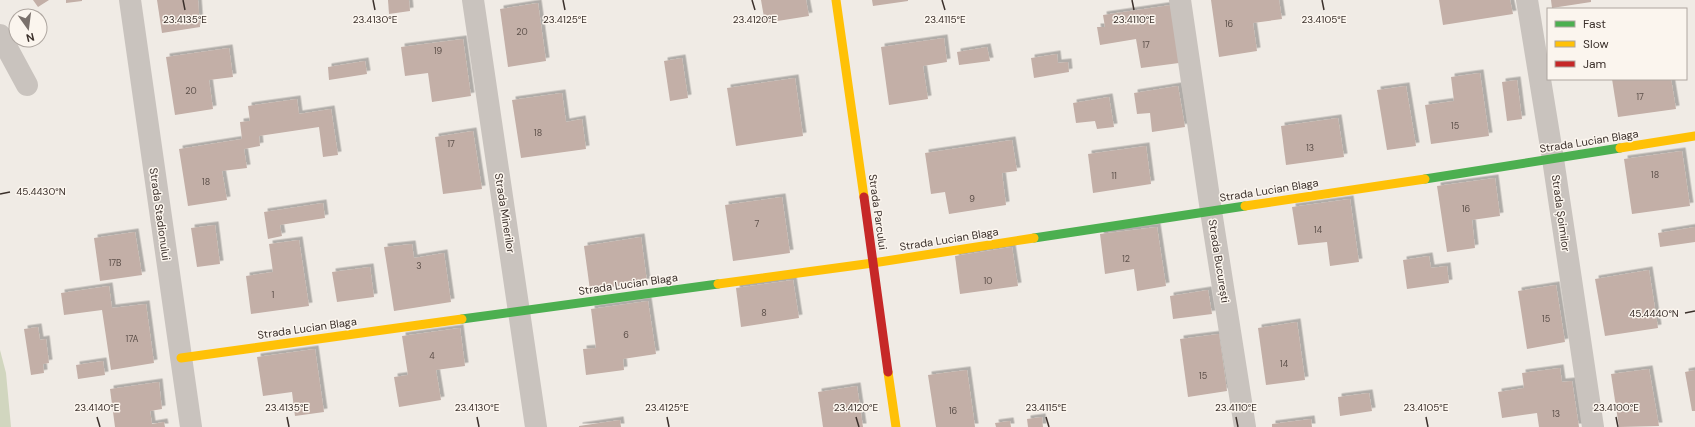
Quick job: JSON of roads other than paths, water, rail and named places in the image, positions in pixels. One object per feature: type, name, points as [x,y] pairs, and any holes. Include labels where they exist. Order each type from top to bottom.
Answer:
[{"type":"street","name":"Strada Stadionului","points":[[130,0],[191,427]]},
{"type":"street","name":"Strada Minerilor","points":[[473,0],[536,427]]},
{"type":"street","name":"Strada Parcului","points":[[836,0],[896,427]]},
{"type":"street","name":"Strada București","points":[[1180,0],[1245,427]]},
{"type":"street","name":"Strada Șoimilor","points":[[1527,0],[1553,159],[1593,427]]},
{"type":"street","points":[[0,35],[26,85]]},
{"type":"street","name":"Strada Lucian Blaga","points":[[181,358],[873,263],[1695,136]]}]
